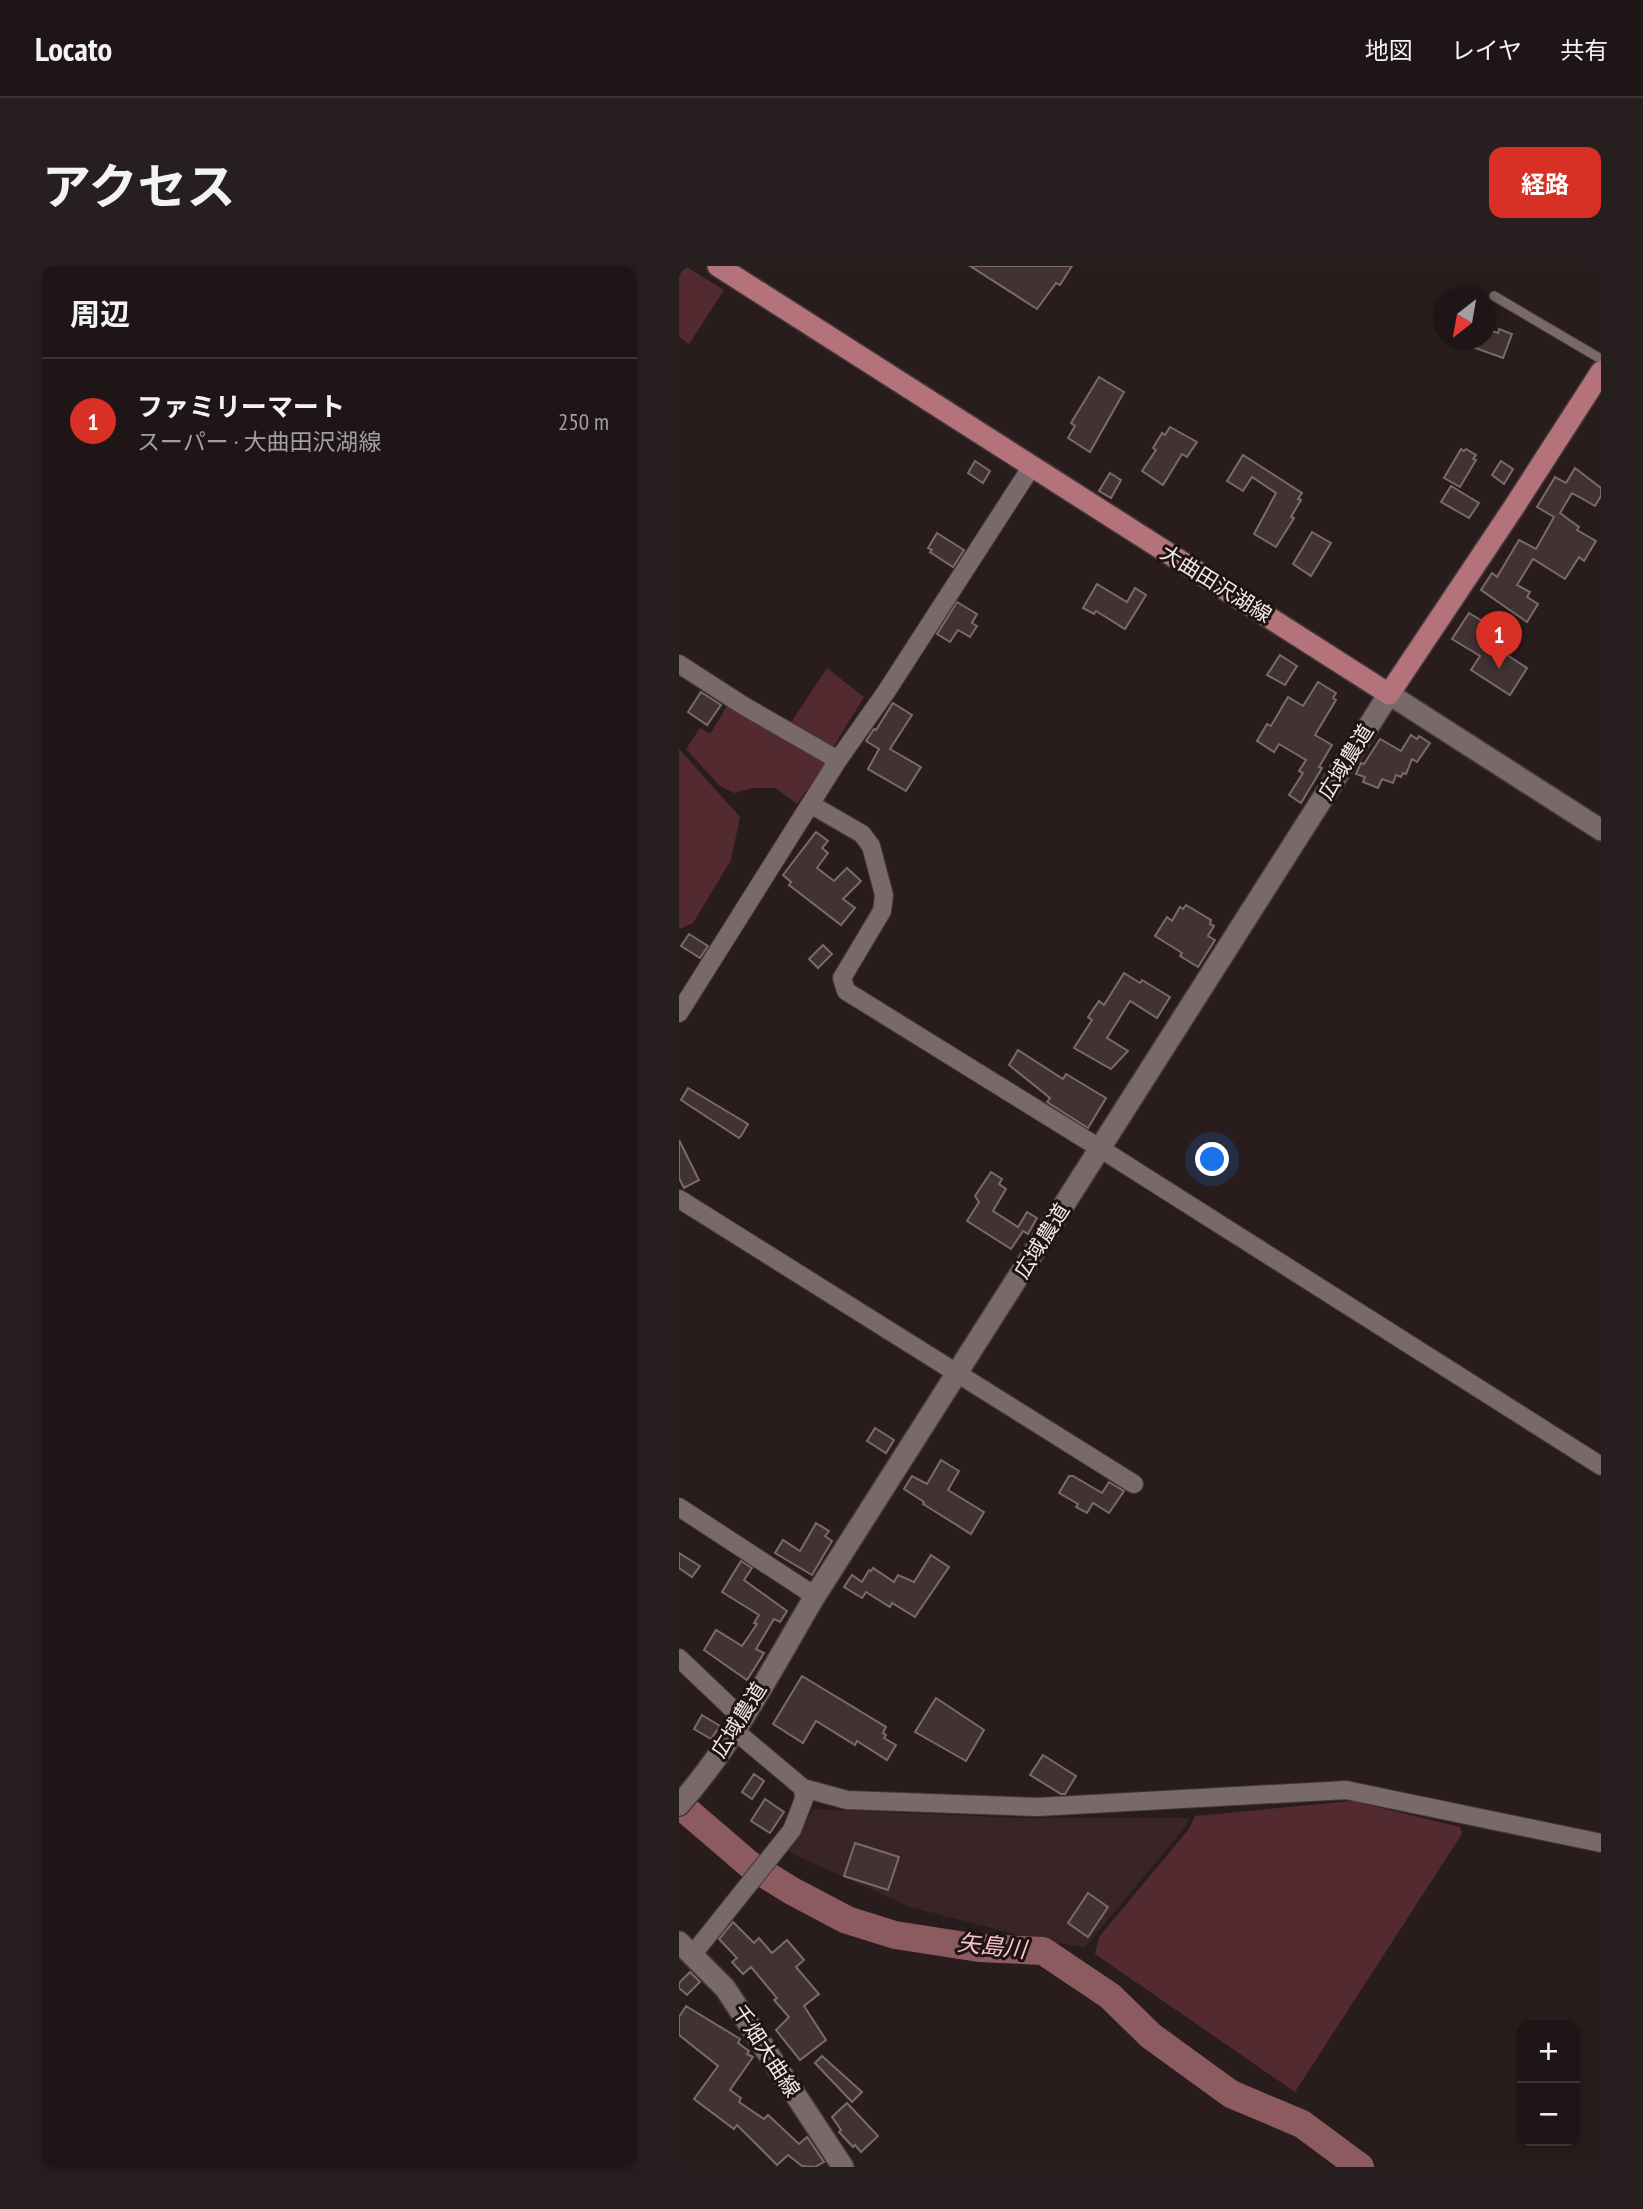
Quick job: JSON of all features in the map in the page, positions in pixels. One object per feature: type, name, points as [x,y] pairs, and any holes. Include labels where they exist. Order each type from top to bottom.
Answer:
[{"type":"main road","name":"大曲田沢湖線","points":[[718,266],[1389,694]]},
{"type":"main road","points":[[1389,694],[1601,372]]},
{"type":"street","points":[[679,1013],[838,760],[886,692],[1032,466]]},
{"type":"street","points":[[679,664],[744,706],[838,760]]},
{"type":"street","points":[[1389,694],[1601,830]]},
{"type":"street","name":"広域農道","points":[[679,1805],[695,1787],[738,1724],[815,1596],[1389,694]]},
{"type":"street","points":[[812,805],[862,834],[871,846],[884,895],[882,911],[842,978],[846,991],[1601,1466]]},
{"type":"street","points":[[679,1199],[1134,1484]]},
{"type":"street","points":[[679,1507],[815,1596]]},
{"type":"street","points":[[679,1658],[738,1724],[803,1788],[847,1800],[1037,1807],[1346,1790],[1601,1843]]},
{"type":"street","points":[[686,1948],[792,1830],[804,1799],[803,1788]]},
{"type":"street","name":"千畑大曲線","points":[[686,1948],[725,1989],[838,2166]]},
{"type":"lane","points":[[1496,297],[1601,359]]},
{"type":"shaded area","points":[[679,266],[685,266],[724,290],[689,344],[679,337]]},
{"type":"shaded area","points":[[827,668],[864,697],[832,749],[790,724]]},
{"type":"shaded area","points":[[727,706],[825,763],[797,804],[776,788],[752,788],[734,793],[719,785],[686,749],[700,728],[710,734]]},
{"type":"shaded area","points":[[679,749],[740,817],[731,860],[693,923],[679,929]]},
{"type":"shaded area","points":[[1352,1801],[1460,1827],[1462,1834],[1295,2092],[1095,1954],[1099,1937],[1189,1829],[1195,1816]]},
{"type":"shaded area","points":[[814,1809],[1017,1818],[1189,1818],[1185,1827],[1085,1947],[1042,1941],[910,1907],[795,1855],[787,1850]]},
{"type":"building","points":[[970,266],[1072,266],[1060,285],[1056,283],[1037,309]]},
{"type":"building","points":[[1499,329],[1512,334],[1503,358],[1481,350],[1496,350]]},
{"type":"building","points":[[1099,377],[1124,392],[1090,452],[1068,438],[1075,426],[1071,423]]},
{"type":"building","points":[[1170,427],[1197,442],[1187,457],[1182,454],[1163,485],[1142,471],[1156,450],[1153,448],[1162,433],[1165,435]]},
{"type":"building","points":[[1461,449],[1476,455],[1473,459],[1476,460],[1460,487],[1444,478]]},
{"type":"building","points":[[1243,455],[1302,493],[1291,517],[1294,518],[1276,547],[1254,534],[1276,493],[1252,477],[1243,491],[1227,481]]},
{"type":"building","points":[[975,461],[990,471],[983,483],[968,473]]},
{"type":"building","points":[[1501,461],[1513,469],[1504,484],[1492,475]]},
{"type":"building","points":[[1575,468],[1601,488],[1601,496],[1595,506],[1572,493],[1560,513],[1579,527],[1577,530],[1596,541],[1584,561],[1579,557],[1565,579],[1533,559],[1517,585],[1530,592],[1527,597],[1538,604],[1527,622],[1481,590],[1492,573],[1497,577],[1519,540],[1536,549],[1554,517],[1537,507],[1555,477],[1566,483]]},
{"type":"building","points":[[1110,473],[1121,480],[1111,498],[1099,491]]},
{"type":"building","points":[[1451,486],[1479,503],[1469,518],[1441,502]]},
{"type":"building","points":[[1312,532],[1331,543],[1311,576],[1293,564]]},
{"type":"building","points":[[937,533],[964,550],[953,567],[928,548]]},
{"type":"building","points":[[1097,584],[1127,602],[1135,588],[1146,595],[1125,629],[1096,611],[1094,614],[1083,608]]},
{"type":"building","points":[[957,602],[977,614],[972,623],[977,626],[970,637],[958,630],[950,642],[937,634]]},
{"type":"building","points":[[1469,613],[1494,628],[1486,641],[1527,668],[1510,695],[1471,670],[1480,656],[1452,639]]},
{"type":"building","points":[[1280,655],[1297,666],[1285,685],[1267,675]]},
{"type":"building","points":[[1318,682],[1336,693],[1333,698],[1336,700],[1315,735],[1332,745],[1301,803],[1289,795],[1303,773],[1299,771],[1306,760],[1279,744],[1274,752],[1257,741],[1267,724],[1271,726],[1288,697],[1303,706]]},
{"type":"building","points":[[701,692],[721,705],[707,725],[688,712]]},
{"type":"building","points":[[893,703],[912,715],[890,749],[921,767],[906,791],[868,769],[879,749],[866,741]]},
{"type":"building","points":[[1411,735],[1417,739],[1419,736],[1430,743],[1417,762],[1412,759],[1406,774],[1403,773],[1401,777],[1396,775],[1393,783],[1382,779],[1378,788],[1363,782],[1365,777],[1356,774],[1380,739],[1401,751]]},
{"type":"building","points":[[816,832],[828,841],[822,848],[828,853],[817,868],[834,881],[847,868],[861,881],[843,899],[855,908],[841,925],[789,885],[791,882],[783,875]]},
{"type":"building","points":[[1186,905],[1211,920],[1210,924],[1214,926],[1208,936],[1215,940],[1198,967],[1155,936],[1167,917],[1172,921],[1180,907],[1183,909]]},
{"type":"building","points":[[689,934],[708,946],[700,958],[681,946]]},
{"type":"building","points":[[823,945],[832,954],[818,968],[809,959]]},
{"type":"building","points":[[1124,973],[1140,983],[1142,980],[1170,997],[1157,1018],[1130,1001],[1107,1038],[1128,1051],[1111,1069],[1074,1048],[1092,1020],[1088,1017],[1099,1001],[1104,1005]]},
{"type":"building","points":[[1018,1050],[1063,1079],[1066,1074],[1106,1098],[1088,1128],[1047,1102],[1050,1098],[1009,1065]]},
{"type":"building","points":[[688,1088],[748,1124],[741,1136],[739,1138],[681,1100]]},
{"type":"building","points":[[679,1140],[699,1180],[684,1188],[679,1178]]},
{"type":"building","points":[[991,1172],[1002,1179],[999,1184],[1006,1189],[993,1211],[1018,1227],[1027,1212],[1037,1218],[1028,1234],[1023,1231],[1011,1249],[967,1221],[979,1202],[975,1196]]},
{"type":"building","points":[[875,1428],[894,1440],[886,1453],[867,1441]]},
{"type":"building","points":[[941,1460],[959,1471],[948,1490],[984,1512],[971,1534],[904,1489],[912,1476],[927,1484]]},
{"type":"building","points":[[1069,1476],[1102,1493],[1109,1482],[1124,1491],[1109,1513],[1093,1503],[1087,1513],[1059,1493]]},
{"type":"building","points":[[816,1523],[829,1531],[825,1536],[832,1541],[812,1575],[775,1553],[783,1540],[800,1551]]},
{"type":"building","points":[[679,1553],[700,1566],[692,1577],[679,1568]]},
{"type":"building","points":[[931,1555],[949,1567],[915,1617],[892,1603],[890,1607],[866,1592],[862,1598],[844,1587],[852,1575],[862,1582],[873,1568],[894,1582],[898,1575],[914,1582]]},
{"type":"building","points":[[741,1561],[752,1568],[744,1580],[787,1611],[780,1622],[774,1619],[756,1649],[764,1653],[747,1680],[704,1650],[716,1630],[742,1646],[757,1624],[754,1623],[759,1615],[722,1592]]},
{"type":"building","points":[[802,1676],[886,1727],[884,1738],[896,1745],[887,1760],[857,1741],[855,1745],[816,1721],[803,1743],[773,1724]]},
{"type":"building","points":[[936,1698],[984,1730],[966,1761],[915,1732]]},
{"type":"building","points":[[702,1715],[720,1726],[711,1739],[694,1729]]},
{"type":"building","points":[[1043,1755],[1076,1776],[1065,1794],[1030,1775]]},
{"type":"building","points":[[754,1774],[764,1781],[752,1799],[742,1792]]},
{"type":"building","points":[[765,1799],[784,1812],[770,1833],[751,1821]]},
{"type":"building","points":[[855,1843],[899,1857],[888,1890],[844,1876]]},
{"type":"building","points":[[1088,1893],[1108,1907],[1088,1937],[1068,1923]]},
{"type":"building","points":[[733,1922],[754,1943],[759,1938],[772,1953],[787,1940],[804,1960],[796,1967],[819,1994],[804,2006],[826,2040],[800,2060],[776,2030],[789,2017],[774,2000],[777,1998],[751,1967],[743,1974],[732,1962],[737,1958],[719,1939]]},
{"type":"building","points":[[690,1972],[700,1982],[687,1995],[679,1988],[679,1983]]},
{"type":"building","points":[[686,2006],[740,2039],[738,2043],[753,2057],[730,2090],[741,2098],[739,2102],[764,2119],[768,2115],[799,2144],[807,2137],[824,2162],[815,2167],[802,2166],[788,2155],[777,2165],[737,2125],[734,2129],[694,2099],[718,2066],[679,2035],[679,2017]]},
{"type":"building","points":[[822,2056],[862,2092],[852,2102],[815,2063]]},
{"type":"building","points":[[847,2103],[878,2136],[861,2152],[839,2132],[841,2130],[832,2117]]},
{"type":"waterway","name":"矢島川","points":[[679,1804],[750,1865],[847,1920],[895,1935],[979,1948],[1043,1951],[1110,1996],[1151,2036],[1231,2094],[1302,2124],[1360,2167]]},
{"type":"place","name":"ファミリーマート","points":[[1499,669]]}]
